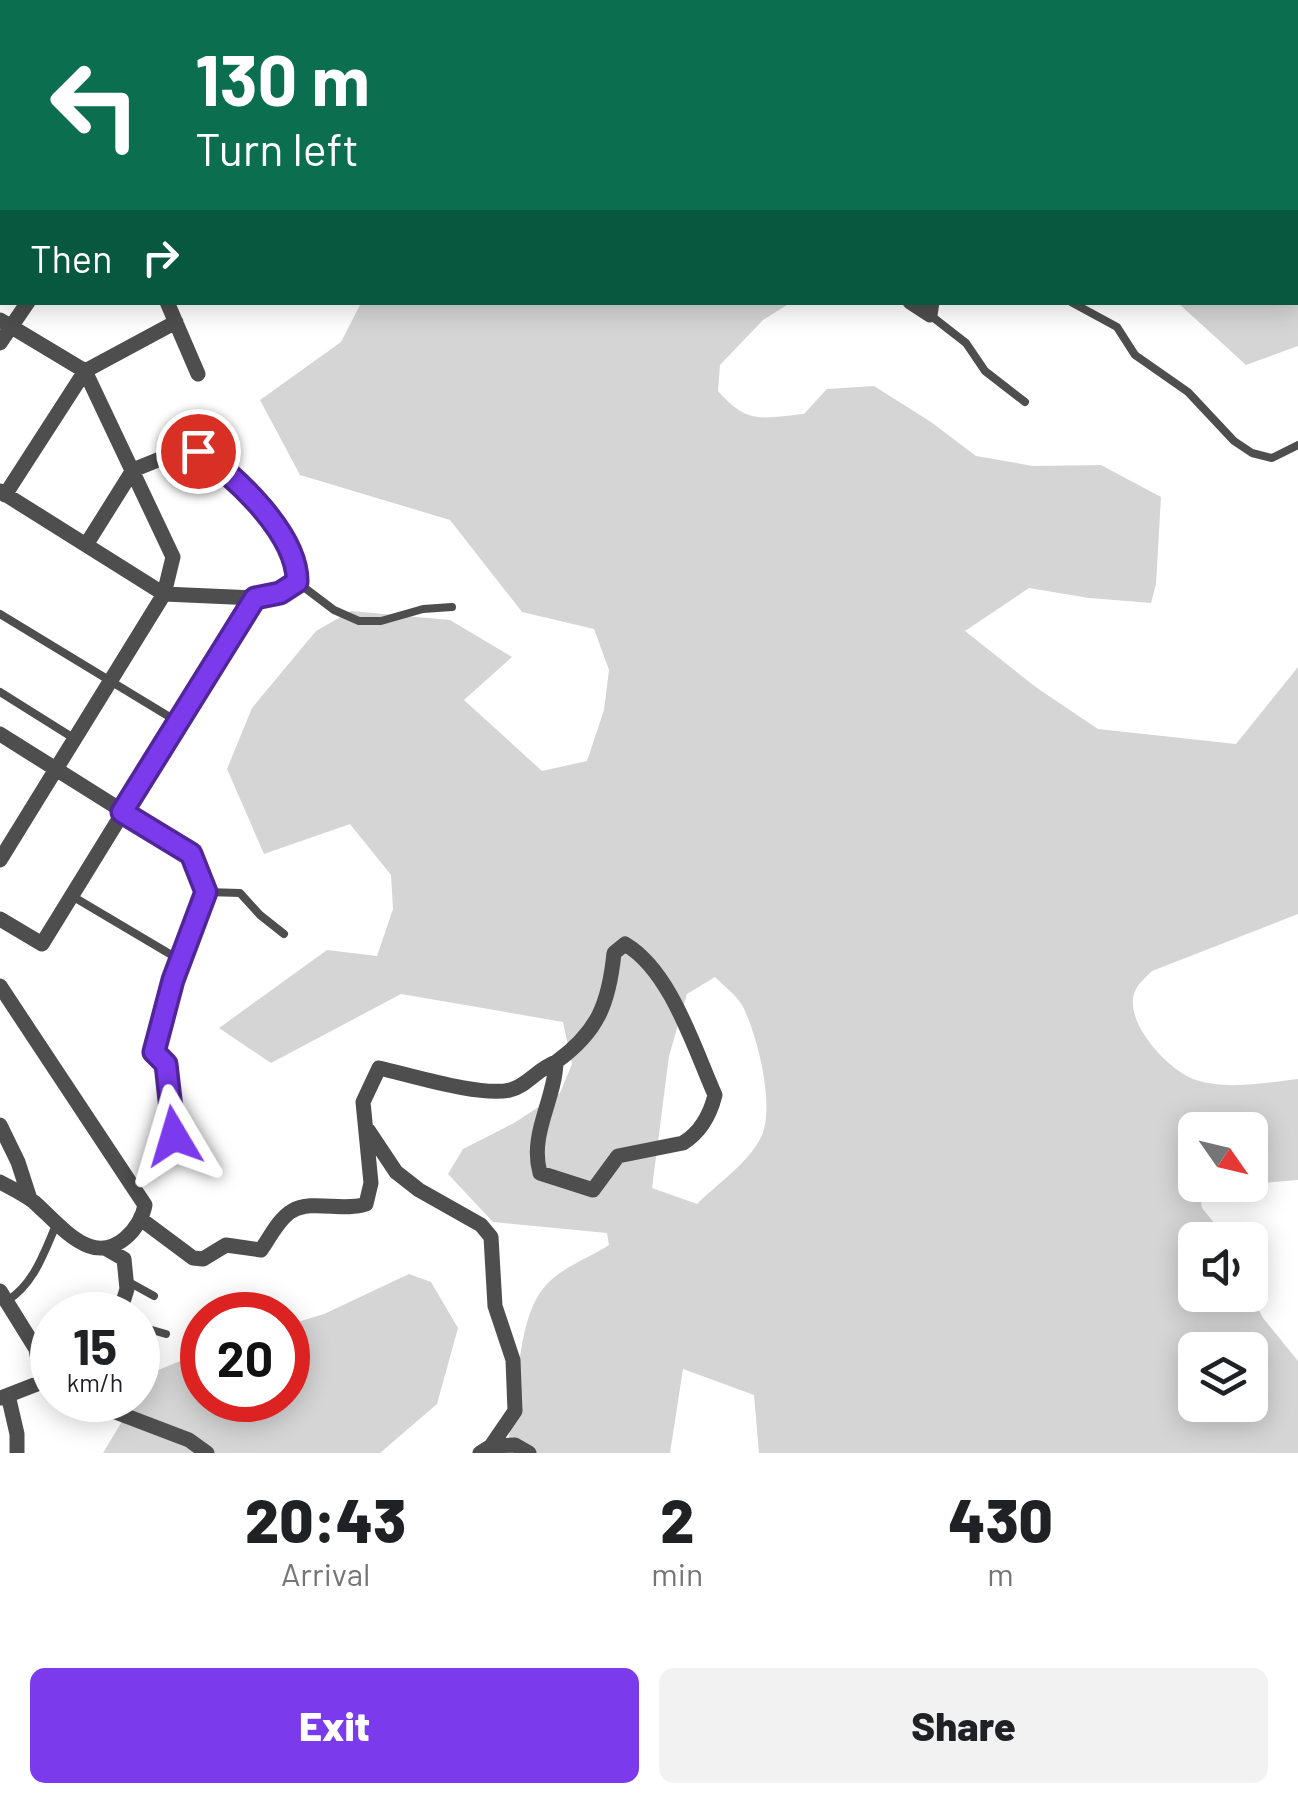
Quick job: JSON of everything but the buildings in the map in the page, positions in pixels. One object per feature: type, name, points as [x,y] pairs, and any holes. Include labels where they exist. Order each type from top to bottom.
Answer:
[{"type":"street","points":[[0,343],[5,323],[25,305]]},
{"type":"street","points":[[168,305],[198,374]]},
{"type":"street","points":[[86,545],[134,470],[170,455],[198,451],[223,467],[269,518],[297,563],[297,582],[280,593],[255,598],[164,594],[3,493],[85,371],[176,322]]},
{"type":"street","points":[[0,860],[164,594],[173,557],[85,371],[5,323]]},
{"type":"street","points":[[0,919],[42,944],[255,598]]},
{"type":"street","points":[[0,734],[191,854],[206,892],[180,960],[154,1052]]},
{"type":"street","points":[[142,1220],[193,1258],[203,1259],[226,1246],[261,1250],[289,1212],[302,1207],[355,1208],[366,1204],[371,1183],[363,1102],[379,1068],[492,1092],[513,1090],[538,1068],[556,1062],[574,1049],[600,1016],[614,952],[625,944],[641,954],[658,976],[715,1096],[711,1111],[684,1144],[618,1156],[592,1190],[583,1189],[540,1173],[535,1154],[556,1079],[556,1062]]},
{"type":"street","points":[[0,986],[144,1205],[142,1220],[125,1240],[105,1248]]},
{"type":"street","points":[[0,1126],[30,1199]]},
{"type":"street","points":[[366,1127],[396,1172],[419,1190],[481,1225],[491,1237],[494,1306],[514,1360],[515,1411],[485,1449]]},
{"type":"street","points":[[0,1182],[30,1199],[88,1246],[105,1248],[124,1260],[126,1292]]},
{"type":"street","points":[[4,1296],[30,1338]]},
{"type":"street","points":[[0,1323],[18,1317]]},
{"type":"street","points":[[17,1453],[17,1434],[4,1397],[30,1389]]},
{"type":"street","points":[[142,1422],[189,1440],[207,1453]]},
{"type":"street","points":[[485,1449],[515,1444],[529,1453]]},
{"type":"lane","points":[[1077,305],[1117,326],[1135,355],[1188,392],[1234,441],[1252,453],[1272,458],[1298,446]]},
{"type":"lane","points":[[931,309],[966,343],[985,370],[1024,402]]},
{"type":"lane","points":[[297,582],[334,610],[359,621],[380,621],[423,609],[452,607]]},
{"type":"lane","points":[[0,614],[178,722]]},
{"type":"lane","points":[[0,692],[75,740]]},
{"type":"lane","points":[[206,892],[240,893],[284,934]]},
{"type":"lane","points":[[72,896],[180,960]]},
{"type":"lane","points":[[154,1052],[166,1064],[174,1136]]},
{"type":"lane","points":[[4,1296],[20,1292],[38,1267],[57,1223]]},
{"type":"lane","points":[[126,1280],[147,1292]]},
{"type":"lane","points":[[160,1332],[166,1334]]},
{"type":"shaded area","points":[[360,305],[787,305],[763,320],[720,365],[718,391],[747,414],[804,414],[827,389],[874,386],[976,456],[1033,466],[1101,465],[1161,497],[1156,584],[1151,603],[1029,588],[965,631],[1037,688],[1098,729],[1236,744],[1298,667],[1298,914],[1152,971],[1137,987],[1133,1001],[1135,1015],[1150,1042],[1185,1075],[1208,1083],[1233,1085],[1298,1079],[1298,1180],[1268,1182],[1268,1112],[1178,1112],[1178,1202],[1201,1202],[1213,1222],[1178,1222],[1178,1312],[1260,1312],[1298,1361],[1298,1453],[759,1453],[754,1395],[683,1369],[670,1453],[504,1453],[523,1339],[537,1298],[555,1277],[609,1245],[607,1233],[493,1222],[448,1174],[463,1149],[560,1093],[572,1064],[563,1022],[401,994],[271,1063],[219,1028],[327,950],[377,956],[393,909],[391,875],[350,824],[264,854],[227,769],[252,708],[316,631],[351,611],[450,620],[512,657],[464,700],[542,771],[587,761],[604,710],[609,670],[594,629],[522,612],[450,520],[300,475],[260,400],[341,342]],"holes":[[[715,977],[739,1001],[748,1017],[765,1088],[765,1122],[757,1145],[697,1204],[652,1188],[669,1056],[687,994]]]},
{"type":"shaded area","points":[[1180,305],[1298,305],[1298,346],[1246,365]]},
{"type":"shaded area","points":[[409,1274],[431,1282],[458,1328],[437,1404],[380,1453],[103,1453],[122,1422],[160,1422],[160,1369],[180,1361],[180,1422],[310,1422],[310,1318]]},
{"type":"route","points":[[174,1136],[166,1064],[154,1052],[173,980],[206,892],[191,854],[122,812],[255,598],[280,593],[297,582],[297,563],[269,518],[223,467],[198,451]]}]
